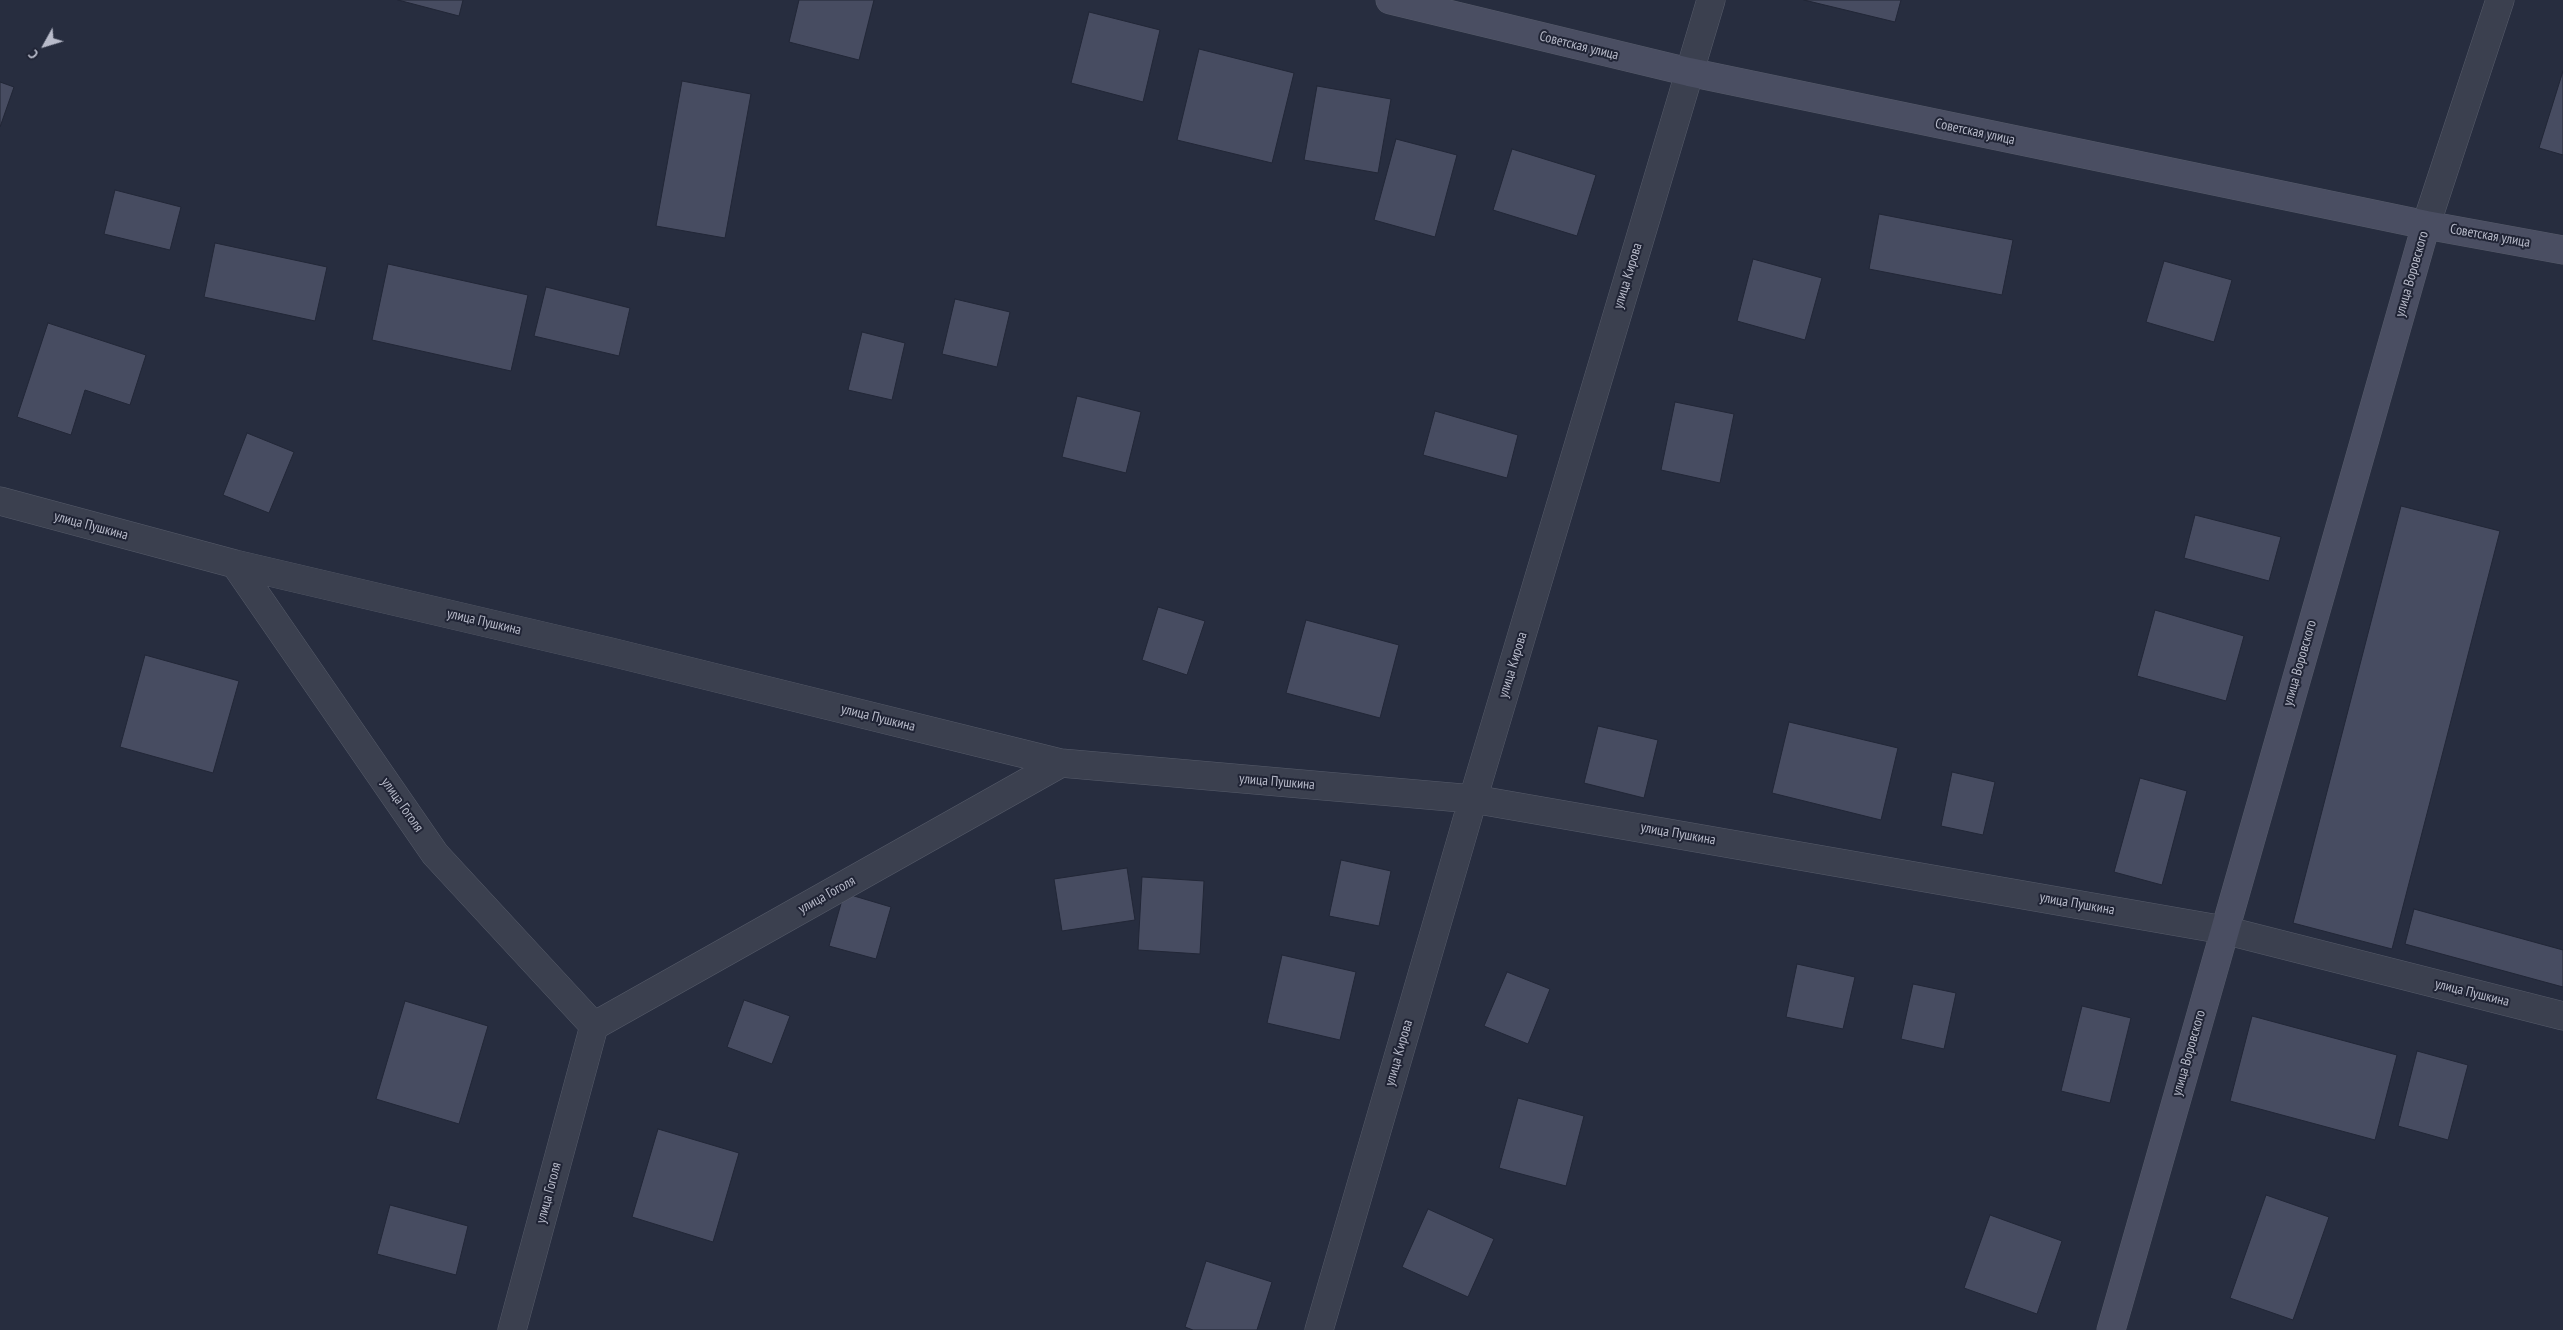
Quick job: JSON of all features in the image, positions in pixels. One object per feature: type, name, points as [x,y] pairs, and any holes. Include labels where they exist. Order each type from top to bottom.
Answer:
[{"type":"main road","name":"Советская улица","points":[[1390,0],[1689,72],[2426,225],[2563,250]]},
{"type":"main road","name":"улица Воровского","points":[[2111,1330],[2426,225]]},
{"type":"street","name":"улица Кирова","points":[[1319,1330],[1473,799],[1711,0]]},
{"type":"street","name":"улица Воровского","points":[[2426,225],[2500,0]]},
{"type":"street","name":"улица Пушкина","points":[[0,501],[235,564],[611,652],[1061,763],[1473,799],[2224,930],[2563,1016]]},
{"type":"street","name":"улица Гоголя","points":[[235,564],[435,854],[594,1026]]},
{"type":"street","name":"улица Гоголя","points":[[512,1330],[594,1026],[1061,763]]},
{"type":"building","points":[[398,0],[463,0],[459,16]]},
{"type":"building","points":[[799,0],[874,0],[859,60],[789,42]]},
{"type":"building","points":[[1804,0],[1901,0],[1895,22]]},
{"type":"building","points":[[1089,12],[1160,30],[1143,102],[1071,83]]},
{"type":"building","points":[[1199,49],[1294,73],[1272,163],[1177,140]]},
{"type":"building","points":[[2563,71],[2563,155],[2539,148]]},
{"type":"building","points":[[682,81],[751,94],[725,238],[656,226]]},
{"type":"building","points":[[0,82],[14,87],[0,127]]},
{"type":"building","points":[[1317,86],[1391,99],[1378,173],[1304,160]]},
{"type":"building","points":[[1396,139],[1457,155],[1435,237],[1374,220]]},
{"type":"building","points":[[1512,149],[1596,175],[1577,236],[1493,210]]},
{"type":"building","points":[[115,190],[181,207],[170,250],[104,234]]},
{"type":"building","points":[[1879,214],[2013,240],[2002,295],[1869,269]]},
{"type":"building","points":[[215,243],[327,267],[315,321],[204,297]]},
{"type":"building","points":[[1753,259],[1822,278],[1805,340],[1737,321]]},
{"type":"building","points":[[2164,261],[2232,280],[2214,342],[2146,322]]},
{"type":"building","points":[[388,264],[528,295],[511,371],[372,340]]},
{"type":"building","points":[[546,287],[630,308],[619,356],[534,336]]},
{"type":"building","points":[[955,299],[1010,312],[997,367],[942,354]]},
{"type":"building","points":[[48,323],[146,355],[130,405],[85,390],[71,435],[17,417]]},
{"type":"building","points":[[862,332],[905,343],[892,400],[848,390]]},
{"type":"building","points":[[1077,396],[1141,412],[1126,473],[1062,457]]},
{"type":"building","points":[[1675,402],[1734,414],[1720,483],[1661,470]]},
{"type":"building","points":[[1435,411],[1518,435],[1507,478],[1423,455]]},
{"type":"building","points":[[247,433],[294,452],[269,513],[223,495]]},
{"type":"building","points":[[2401,506],[2500,531],[2392,949],[2293,923]]},
{"type":"building","points":[[2195,515],[2281,537],[2269,581],[2184,558]]},
{"type":"building","points":[[1158,607],[1205,621],[1187,675],[1142,660]]},
{"type":"building","points":[[2155,610],[2244,636],[2226,701],[2137,676]]},
{"type":"building","points":[[1306,620],[1399,645],[1380,718],[1286,693]]},
{"type":"building","points":[[145,655],[239,681],[213,773],[120,747]]},
{"type":"building","points":[[1789,722],[1898,748],[1881,820],[1772,793]]},
{"type":"building","points":[[1598,726],[1658,740],[1644,798],[1584,783]]},
{"type":"building","points":[[1952,772],[1995,782],[1983,835],[1941,826]]},
{"type":"building","points":[[2140,778],[2187,791],[2162,885],[2114,872]]},
{"type":"building","points":[[1341,860],[1391,871],[1379,926],[1329,916]]},
{"type":"building","points":[[1127,868],[1135,920],[1062,931],[1054,879]]},
{"type":"building","points":[[1142,877],[1204,881],[1200,954],[1138,950]]},
{"type":"building","points":[[844,893],[891,907],[876,959],[829,946]]},
{"type":"building","points":[[2414,909],[2563,950],[2563,987],[2405,944]]},
{"type":"building","points":[[1282,955],[1356,972],[1340,1040],[1267,1023]]},
{"type":"building","points":[[1797,964],[1855,977],[1843,1029],[1786,1017]]},
{"type":"building","points":[[1507,972],[1550,989],[1528,1044],[1484,1026]]},
{"type":"building","points":[[1913,984],[1956,993],[1944,1049],[1901,1039]]},
{"type":"building","points":[[744,1000],[790,1016],[772,1064],[727,1047]]},
{"type":"building","points":[[405,1001],[488,1026],[459,1124],[376,1099]]},
{"type":"building","points":[[2082,1006],[2131,1018],[2110,1103],[2061,1091]]},
{"type":"building","points":[[2252,1016],[2397,1055],[2375,1140],[2230,1101]]},
{"type":"building","points":[[2417,1051],[2468,1065],[2448,1140],[2398,1126]]},
{"type":"building","points":[[1518,1098],[1584,1116],[1566,1186],[1499,1168]]},
{"type":"building","points":[[658,1129],[739,1153],[713,1242],[632,1217]]},
{"type":"building","points":[[2266,1195],[2329,1217],[2293,1320],[2230,1298]]},
{"type":"building","points":[[390,1205],[468,1226],[456,1275],[377,1254]]},
{"type":"building","points":[[1428,1209],[1494,1239],[1468,1297],[1402,1267]]},
{"type":"building","points":[[1990,1215],[2062,1241],[2037,1314],[1964,1288]]},
{"type":"building","points":[[1206,1261],[1272,1282],[1257,1330],[1193,1330],[1185,1327]]}]
